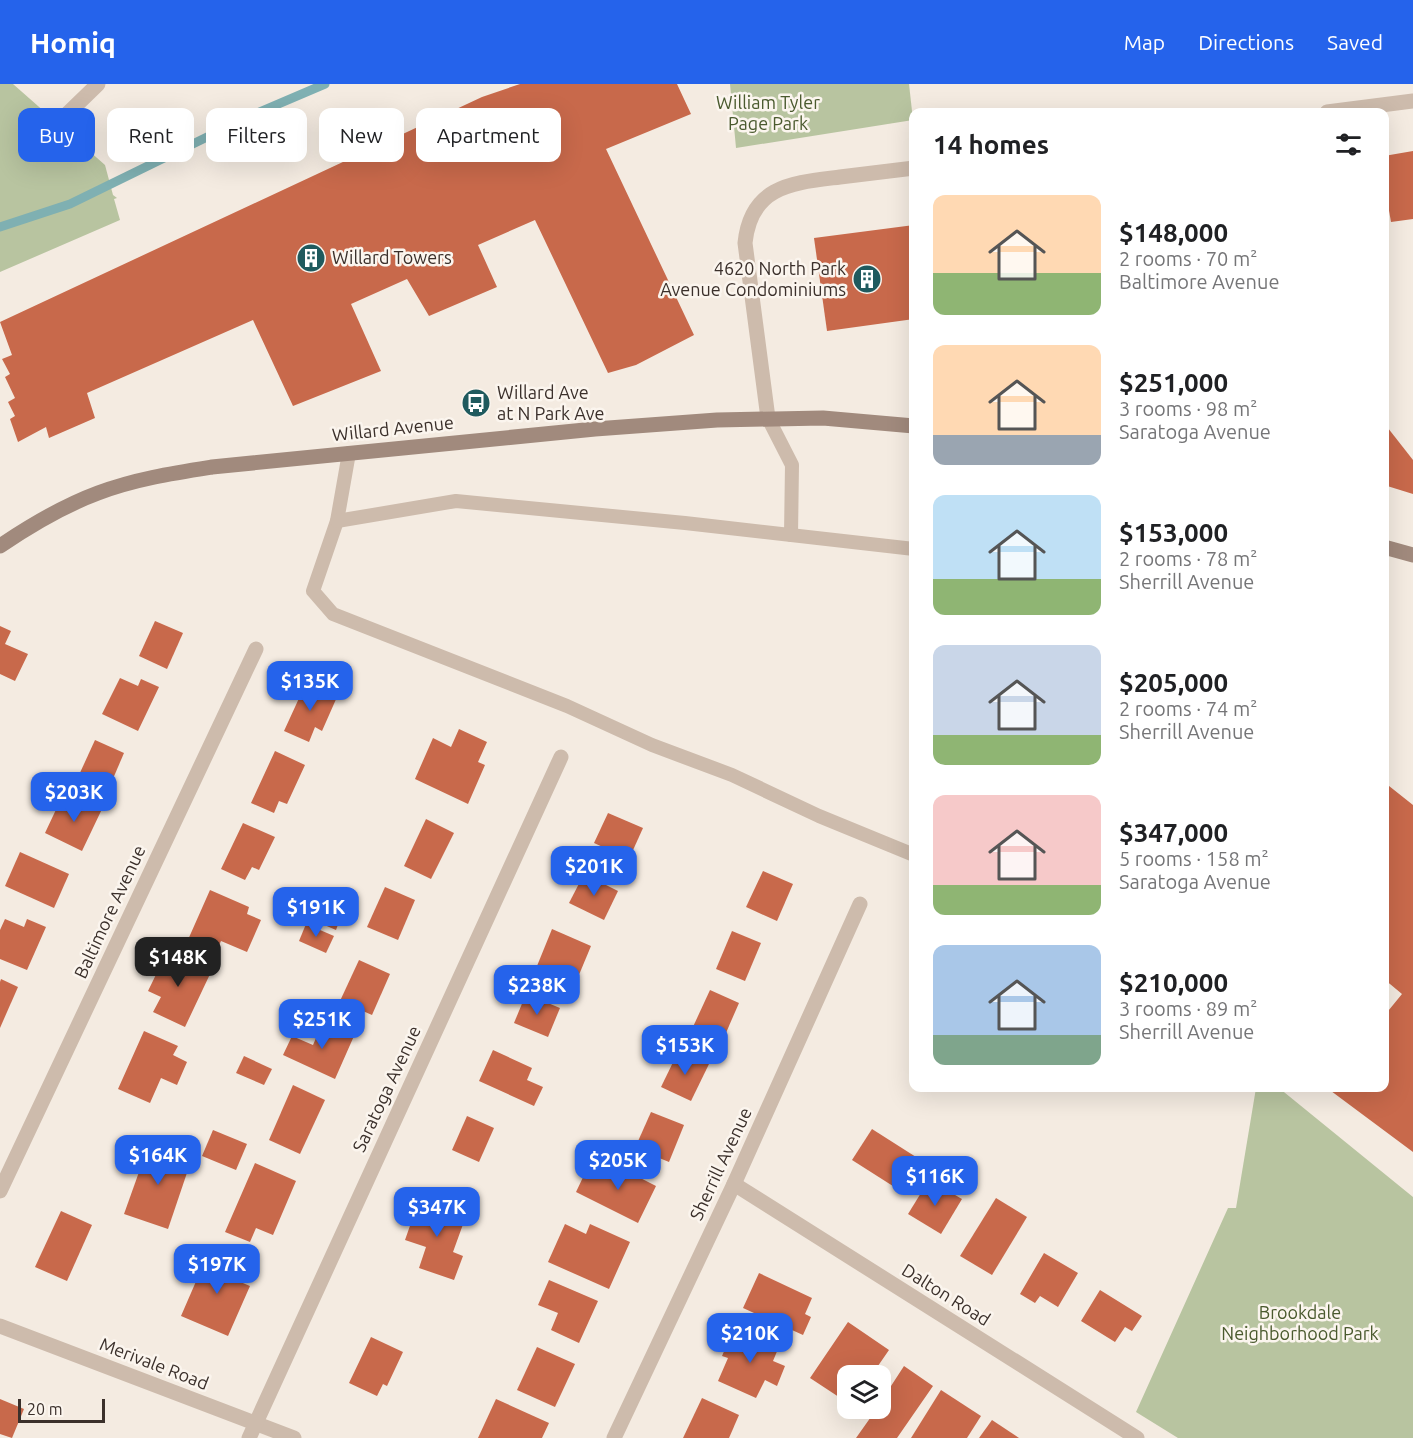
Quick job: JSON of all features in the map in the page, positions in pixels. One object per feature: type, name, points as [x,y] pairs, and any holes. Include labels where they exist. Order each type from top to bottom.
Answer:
[{"type":"street","points":[[73,108],[98,84]]},
{"type":"street","points":[[1358,108],[1413,101]]},
{"type":"street","points":[[768,418],[745,243],[747,226],[753,212],[774,191],[794,183],[909,169]]},
{"type":"street","name":"Willard Avenue","points":[[0,546],[70,505],[125,484],[212,467],[646,424],[768,418],[846,418],[909,425]]},
{"type":"street","points":[[1389,549],[1413,555]]},
{"type":"street","name":"Baltimore Avenue","points":[[0,1191],[256,649]]},
{"type":"street","name":"Saratoga Avenue","points":[[249,1438],[561,757]]},
{"type":"street","name":"Sherrill Avenue","points":[[614,1438],[734,1184],[860,904]]},
{"type":"street","name":"Dalton Road","points":[[734,1184],[1137,1438]]},
{"type":"street","name":"Merivale Road","points":[[0,1326],[294,1438]]},
{"type":"lane","points":[[768,418],[792,465],[791,535]]},
{"type":"lane","points":[[350,453],[337,521],[313,591],[333,614],[567,706],[652,745],[732,776],[819,816],[909,853]]},
{"type":"lane","points":[[337,521],[456,501],[909,548]]},
{"type":"green space","points":[[0,84],[13,84],[40,108],[18,108],[18,162],[95,162],[95,156],[105,165],[113,195],[117,198],[114,199],[120,220],[0,272]]},
{"type":"green space","name":"William Tyler Page Park","points":[[730,84],[909,84],[912,108],[909,108],[909,121],[736,148]]},
{"type":"green space","name":"Brookdale Neighborhood Park","points":[[1255,1092],[1284,1092],[1413,1197],[1413,1438],[1178,1438],[1136,1412],[1228,1208],[1236,1208]]},
{"type":"building","name":"Willard Towers","points":[[520,84],[677,84],[691,114],[606,149],[694,335],[636,365],[608,373],[535,220],[478,245],[497,287],[429,316],[407,279],[351,304],[381,371],[293,406],[253,320],[87,393],[95,418],[49,438],[46,427],[18,442],[10,419],[15,416],[8,402],[15,398],[5,377],[10,374],[2,359],[12,355],[0,322],[343,162],[404,162],[404,133],[416,128],[416,162],[561,162],[561,108],[458,108]]},
{"type":"building","points":[[1413,151],[1413,219],[1391,222],[1389,155]]},
{"type":"building","name":"4620 North Park Avenue Condominiums","points":[[909,226],[909,320],[827,331],[814,238]]},
{"type":"building","points":[[1389,429],[1413,460],[1413,494],[1389,487]]},
{"type":"building","points":[[155,621],[183,633],[167,669],[139,656]]},
{"type":"building","points":[[0,626],[11,631],[5,644],[28,654],[15,681],[0,674]]},
{"type":"building","points":[[120,678],[138,686],[141,679],[159,687],[138,731],[102,714]]},
{"type":"building","points":[[306,683],[337,697],[322,731],[315,727],[309,742],[284,731]]},
{"type":"building","points":[[459,729],[487,742],[478,762],[485,765],[468,804],[415,779],[433,738],[451,747]]},
{"type":"building","points":[[95,740],[124,753],[109,788],[79,775]]},
{"type":"building","points":[[275,751],[305,765],[287,804],[279,801],[274,813],[251,803]]},
{"type":"building","points":[[1389,786],[1413,805],[1413,1152],[1332,1092],[1389,1092],[1389,1010],[1402,994],[1389,983]]},
{"type":"building","points":[[61,799],[81,808],[84,800],[102,809],[82,851],[45,833]]},
{"type":"building","points":[[608,813],[643,828],[629,859],[594,843]]},
{"type":"building","points":[[426,819],[454,833],[431,879],[404,866]]},
{"type":"building","points":[[243,823],[275,837],[259,870],[252,867],[245,880],[221,869]]},
{"type":"building","points":[[20,852],[69,874],[54,908],[5,886]]},
{"type":"building","points":[[763,871],[793,884],[777,921],[746,907]]},
{"type":"building","points":[[584,874],[618,891],[604,920],[569,903]]},
{"type":"building","points":[[385,887],[415,900],[398,940],[367,927]]},
{"type":"building","points":[[210,890],[249,907],[247,914],[261,920],[247,952],[221,941],[215,954],[187,942]]},
{"type":"building","points":[[315,902],[342,914],[336,930],[308,918]]},
{"type":"building","points":[[5,919],[24,927],[27,919],[46,927],[27,970],[0,959],[0,930]]},
{"type":"building","points":[[306,924],[334,936],[326,953],[299,941]]},
{"type":"building","points":[[552,929],[591,946],[576,982],[537,966]]},
{"type":"building","points":[[732,931],[761,943],[745,981],[716,969]]},
{"type":"building","points":[[167,952],[211,972],[185,1027],[153,1012],[161,997],[148,991]]},
{"type":"building","points":[[359,960],[390,974],[372,1015],[340,1001]]},
{"type":"building","points":[[1,979],[18,987],[0,1028],[0,982]]},
{"type":"building","points":[[710,990],[739,1003],[722,1042],[692,1029]]},
{"type":"building","points":[[526,994],[560,1008],[548,1037],[514,1023]]},
{"type":"building","points":[[323,1022],[354,1036],[335,1079],[283,1055],[292,1036],[313,1045]]},
{"type":"building","points":[[144,1031],[178,1046],[173,1055],[187,1062],[177,1085],[161,1078],[150,1103],[118,1089]]},
{"type":"building","points":[[493,1050],[532,1068],[527,1080],[543,1087],[534,1106],[479,1081]]},
{"type":"building","points":[[679,1050],[709,1064],[691,1101],[661,1087]]},
{"type":"building","points":[[244,1056],[272,1069],[264,1085],[236,1073]]},
{"type":"building","points":[[293,1085],[325,1100],[300,1154],[269,1140]]},
{"type":"building","points":[[651,1112],[684,1125],[669,1162],[635,1148]]},
{"type":"building","points":[[467,1116],[494,1128],[479,1162],[452,1150]]},
{"type":"building","points":[[872,1129],[916,1157],[896,1188],[852,1160]]},
{"type":"building","points":[[213,1130],[247,1144],[236,1170],[202,1156]]},
{"type":"building","points":[[149,1144],[192,1158],[168,1229],[124,1214]]},
{"type":"building","points":[[607,1161],[656,1186],[638,1223],[576,1192],[586,1171],[599,1177]]},
{"type":"building","points":[[255,1163],[296,1181],[273,1235],[256,1228],[250,1242],[225,1232]]},
{"type":"building","points":[[929,1180],[962,1199],[941,1234],[908,1214]]},
{"type":"building","points":[[996,1198],[1027,1217],[992,1275],[960,1256]]},
{"type":"building","points":[[419,1200],[466,1216],[453,1252],[463,1256],[454,1280],[419,1268],[426,1247],[405,1240]]},
{"type":"building","points":[[61,1211],[92,1225],[67,1281],[35,1267]]},
{"type":"building","points":[[565,1224],[586,1234],[590,1224],[630,1242],[609,1289],[548,1262]]},
{"type":"building","points":[[215,1252],[245,1265],[238,1281],[250,1286],[228,1336],[181,1316],[204,1263],[209,1265]]},
{"type":"building","points":[[1044,1253],[1078,1273],[1058,1307],[1040,1296],[1035,1303],[1020,1294]]},
{"type":"building","points":[[759,1273],[812,1298],[805,1314],[811,1317],[803,1335],[743,1308]]},
{"type":"building","points":[[549,1280],[598,1301],[579,1343],[551,1330],[558,1313],[538,1305]]},
{"type":"building","points":[[1100,1290],[1142,1316],[1132,1331],[1125,1327],[1115,1342],[1081,1321]]},
{"type":"building","points":[[848,1322],[889,1350],[879,1365],[837,1365],[837,1396],[810,1378]]},
{"type":"building","points":[[734,1329],[778,1349],[773,1361],[785,1366],[777,1386],[765,1380],[756,1398],[718,1381],[728,1358],[722,1356]]},
{"type":"building","points":[[371,1337],[403,1352],[387,1386],[383,1384],[377,1396],[349,1383]]},
{"type":"building","points":[[537,1347],[575,1364],[555,1407],[517,1390]]},
{"type":"building","points":[[904,1366],[933,1386],[897,1438],[856,1438],[869,1419],[891,1419],[891,1386]]},
{"type":"building","points":[[941,1390],[981,1416],[967,1438],[911,1438]]},
{"type":"building","points":[[702,1398],[739,1415],[729,1438],[683,1438]]},
{"type":"building","points":[[0,1399],[24,1409],[12,1438],[0,1434]]},
{"type":"building","points":[[496,1399],[549,1423],[542,1438],[478,1438]]},
{"type":"building","points":[[992,1420],[1019,1438],[979,1438]]},
{"type":"waterway","points":[[0,227],[70,204],[248,117],[325,84]]},
{"type":"place","name":"Willard Towers","points":[[311,258]]},
{"type":"place","name":"4620 North Park Avenue Condominiums","points":[[867,279]]},
{"type":"place","name":"Willard Ave at N Park Ave","points":[[476,403]]}]
